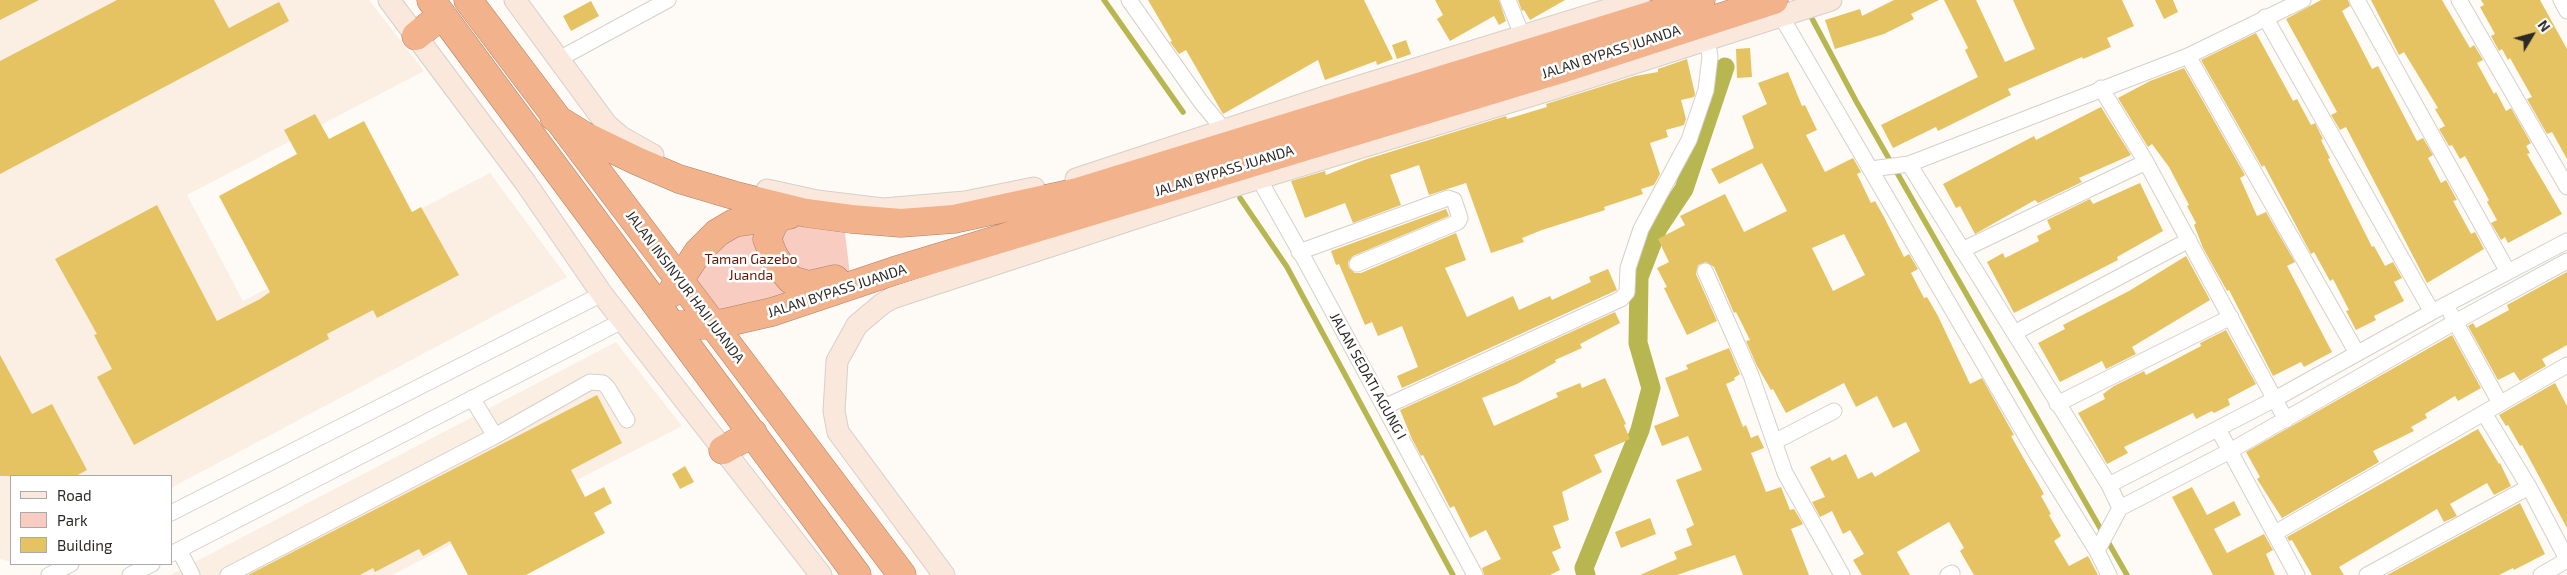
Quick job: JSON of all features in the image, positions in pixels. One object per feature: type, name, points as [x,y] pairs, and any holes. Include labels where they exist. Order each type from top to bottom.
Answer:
[{"type":"highway","name":"JALAN INSINYUR HAJI JUANDA","points":[[468,0],[554,117],[715,325],[902,575]]},
{"type":"highway","name":"JALAN BYPASS JUANDA","points":[[794,214],[734,223],[717,233],[698,252],[679,278],[667,318],[715,325],[772,312],[1230,157],[1560,57],[1701,0]]},
{"type":"highway","name":"JALAN BYPASS JUANDA","points":[[554,117],[583,135],[679,179],[794,214],[901,223],[954,220],[1230,157],[1331,105],[1795,5]]},
{"type":"highway","points":[[416,36],[437,8],[858,575]]},
{"type":"highway","points":[[794,214],[774,223],[768,239],[779,265],[791,280],[809,285],[864,273],[894,271]]},
{"type":"highway","points":[[723,450],[753,433]]},
{"type":"street","points":[[389,0],[525,182],[622,321],[821,575]]},
{"type":"street","points":[[516,0],[599,115],[621,137],[642,151],[708,177],[817,201],[884,209],[965,202],[1067,182],[1230,157],[1556,88],[1707,39],[1795,5],[1877,168],[2033,448],[2101,546],[2109,575]]},
{"type":"street","points":[[559,59],[668,0]]},
{"type":"street","name":"JALAN SEDATI AGUNG I","points":[[1129,0],[1230,157],[1299,252],[1475,575]]},
{"type":"street","points":[[1508,0],[1522,35]]},
{"type":"street","points":[[1331,105],[1522,35],[1639,0]]},
{"type":"street","points":[[1877,168],[1904,164],[2188,56],[2303,0]]},
{"type":"street","points":[[2357,0],[2508,272]]},
{"type":"street","points":[[2459,0],[2566,182]]},
{"type":"street","points":[[2561,0],[2567,11]]},
{"type":"street","points":[[2265,17],[2432,312]]},
{"type":"street","points":[[1384,407],[1621,300],[1627,292],[1628,268],[1641,230],[1689,140],[1706,90],[1710,57],[1707,39]]},
{"type":"street","points":[[2188,56],[2357,353]]},
{"type":"street","points":[[2101,88],[2146,162],[2286,420]]},
{"type":"street","points":[[944,575],[838,432],[834,411],[838,361],[857,325],[868,314],[892,298],[1230,157]]},
{"type":"street","points":[[1962,250],[2146,162]]},
{"type":"street","points":[[1904,164],[1962,250],[2108,485],[2118,514]]},
{"type":"street","points":[[1299,252],[1448,198],[1454,200],[1460,218],[1458,222],[1357,264]]},
{"type":"street","points":[[2014,333],[2189,240]]},
{"type":"street","points":[[2108,485],[2275,399],[2432,312],[2567,241]]},
{"type":"street","points":[[2101,546],[2118,514],[2455,322],[2567,262]]},
{"type":"street","points":[[1705,271],[1751,375],[1792,486],[1842,575]]},
{"type":"street","points":[[172,512],[602,294]]},
{"type":"street","points":[[2447,304],[2500,403]]},
{"type":"street","points":[[2057,404],[2231,318]]},
{"type":"street","points":[[192,575],[175,552],[622,321]]},
{"type":"street","points":[[2276,533],[2500,403],[2566,369]]},
{"type":"street","points":[[228,575],[495,436],[590,382],[602,383],[608,388],[627,420]]},
{"type":"street","points":[[472,398],[495,436]]},
{"type":"street","points":[[1776,441],[1834,411]]},
{"type":"street","points":[[2484,413],[2529,486],[2567,560],[2541,575]]},
{"type":"street","points":[[2218,429],[2276,533],[2297,575]]},
{"type":"street","points":[[2367,575],[2529,486]]},
{"type":"street","points":[[49,575],[69,565]]},
{"type":"street","points":[[130,575],[150,565]]},
{"type":"shaded area","points":[[0,0],[369,0],[424,71],[187,195],[243,301],[490,173],[567,277],[172,487],[172,475],[10,475],[10,562],[0,559]]},
{"type":"shaded area","points":[[616,342],[682,426],[392,575],[170,575]]},
{"type":"green space","name":"Taman Gazebo Juanda","points":[[764,224],[844,225],[850,275],[754,308],[711,312],[686,280],[705,251]]},
{"type":"building","points":[[0,0],[39,0],[0,20]]},
{"type":"building","points":[[117,0],[214,0],[229,28],[279,2],[289,21],[0,174],[0,61]]},
{"type":"building","points":[[1148,0],[1364,0],[1393,59],[1377,65],[1376,61],[1325,80],[1318,60],[1223,114],[1186,50],[1179,54],[1170,42],[1172,41]]},
{"type":"building","points":[[1435,0],[1499,0],[1506,21],[1499,25],[1494,16],[1450,41],[1437,19],[1443,15]]},
{"type":"building","points":[[1518,0],[1565,0],[1530,20],[1524,10],[1522,11]]},
{"type":"building","points":[[1894,0],[1939,0],[1911,14],[1914,19],[1884,34],[1835,49],[1825,20],[1860,9],[1862,16]]},
{"type":"building","points":[[1944,0],[1976,0],[2005,62],[2035,49],[2013,0],[2122,0],[2134,26],[2107,38],[2111,47],[2083,59],[2082,57],[2008,89],[2011,95],[1938,131],[1936,127],[1893,148],[1881,125],[1978,77],[1965,50],[1968,48]]},
{"type":"building","points":[[2155,0],[2173,0],[2178,12],[2164,19]]},
{"type":"building","points":[[2321,0],[2348,0],[2350,6],[2342,11],[2372,69],[2378,66],[2417,141],[2423,138],[2433,155],[2428,158],[2441,183],[2446,180],[2457,200],[2453,201],[2471,234],[2475,232],[2484,249],[2427,283],[2346,127],[2340,130],[2331,115],[2337,112],[2286,19]]},
{"type":"building","points":[[2371,0],[2442,0],[2470,48],[2474,45],[2483,60],[2477,63],[2494,94],[2496,92],[2506,111],[2511,108],[2531,143],[2526,146],[2530,153],[2527,154],[2562,214],[2508,243],[2505,237],[2501,240],[2491,223],[2497,220],[2487,202],[2489,200],[2465,156],[2460,159],[2452,145],[2449,146],[2439,129],[2445,126],[2435,109],[2438,108],[2404,52],[2399,55]]},
{"type":"building","points":[[2481,0],[2540,0],[2567,49],[2567,159],[2552,132],[2547,134],[2527,99],[2532,97],[2510,58],[2508,60],[2502,49],[2499,51],[2491,36],[2495,34],[2480,7],[2484,5]]},
{"type":"building","points":[[591,1],[599,16],[571,31],[563,16]]},
{"type":"building","points":[[2256,33],[2293,101],[2297,99],[2311,125],[2315,123],[2330,158],[2328,159],[2372,247],[2374,246],[2385,266],[2393,262],[2402,278],[2394,282],[2404,301],[2374,316],[2376,320],[2356,330],[2346,311],[2349,310],[2333,279],[2330,281],[2314,252],[2311,254],[2264,165],[2262,167],[2201,60]]},
{"type":"building","points":[[1406,40],[1411,54],[1397,59],[1392,45]]},
{"type":"building","points":[[1750,48],[1752,77],[1737,78],[1736,49]]},
{"type":"building","points":[[1687,59],[1695,94],[1694,97],[1681,100],[1686,119],[1684,125],[1666,130],[1668,137],[1650,143],[1660,174],[1654,185],[1641,189],[1643,194],[1604,207],[1605,210],[1542,230],[1522,238],[1524,242],[1491,253],[1466,183],[1429,195],[1419,165],[1390,175],[1401,205],[1353,223],[1345,203],[1305,218],[1291,181],[1325,171],[1326,175],[1364,160],[1506,116],[1507,119],[1547,107],[1546,104],[1635,76],[1658,72],[1658,69]]},
{"type":"building","points":[[2184,68],[2245,175],[2240,178],[2257,216],[2266,212],[2295,262],[2287,266],[2332,352],[2304,367],[2301,362],[2273,376],[2229,290],[2227,291],[2203,248],[2194,225],[2196,223],[2187,206],[2189,205],[2169,167],[2152,144],[2148,147],[2118,98],[2150,81]]},
{"type":"building","points":[[1788,72],[1802,106],[1805,105],[1817,130],[1806,135],[1825,172],[1853,158],[1861,172],[1857,174],[1871,203],[1875,201],[1904,257],[1909,254],[1918,269],[1911,273],[1924,298],[1927,297],[1938,316],[1970,384],[1982,378],[2014,435],[2011,436],[2044,494],[2041,496],[2061,536],[2054,541],[2069,566],[2088,556],[2098,575],[1974,575],[1960,551],[1964,548],[1949,522],[1897,552],[1910,575],[1862,575],[1853,560],[1864,554],[1850,530],[1843,534],[1832,511],[1820,517],[1812,502],[1825,497],[1810,467],[1830,457],[1832,461],[1846,454],[1858,479],[1872,472],[1875,477],[1920,451],[1906,422],[1893,428],[1877,396],[1856,407],[1844,383],[1786,413],[1773,389],[1771,390],[1757,366],[1746,341],[1750,340],[1736,312],[1734,313],[1714,267],[1706,262],[1698,265],[1696,274],[1717,321],[1687,335],[1664,288],[1667,287],[1657,268],[1669,262],[1658,239],[1685,225],[1680,216],[1725,194],[1744,232],[1787,211],[1762,163],[1719,184],[1711,169],[1754,148],[1742,116],[1767,104],[1758,83]],"holes":[[[1844,234],[1865,275],[1833,291],[1812,248]]]},
{"type":"building","points":[[2101,107],[2131,155],[2079,178],[2082,182],[2038,203],[2035,200],[1975,234],[1960,206],[1956,208],[1943,184],[2034,136],[2036,140]]},
{"type":"building","points":[[315,114],[329,139],[364,121],[412,212],[421,207],[459,275],[377,318],[373,310],[327,334],[329,339],[134,445],[97,377],[112,369],[94,335],[97,334],[55,259],[157,205],[217,321],[260,299],[270,292],[219,196],[297,154],[284,130]]},
{"type":"building","points":[[2140,183],[2163,231],[2117,257],[2118,260],[2014,313],[1987,262],[2003,253],[2005,258],[2039,241],[2037,236],[2051,229],[2047,220],[2090,199],[2093,204]]},
{"type":"building","points":[[1446,209],[1449,216],[1353,256],[1348,262],[1349,268],[1355,273],[1361,273],[1456,233],[1466,260],[1445,268],[1467,317],[1513,296],[1519,310],[1550,296],[1552,300],[1591,282],[1589,277],[1608,269],[1617,290],[1402,388],[1397,376],[1418,367],[1402,326],[1378,336],[1372,322],[1365,325],[1339,264],[1336,265],[1331,251]]},
{"type":"building","points":[[2186,256],[2210,300],[2132,347],[2136,354],[2106,369],[2102,361],[2060,382],[2038,343],[2065,329],[2063,325],[2129,291]]},
{"type":"building","points":[[2567,272],[2567,345],[2542,359],[2546,366],[2520,381],[2514,372],[2498,380],[2468,326],[2473,323],[2476,328],[2509,310],[2507,305]]},
{"type":"building","points":[[1615,312],[1620,323],[1580,344],[1582,348],[1555,360],[1556,362],[1517,384],[1482,398],[1494,426],[1558,397],[1556,393],[1580,383],[1582,388],[1605,378],[1626,424],[1624,425],[1630,439],[1594,455],[1602,472],[1562,492],[1569,520],[1553,526],[1561,548],[1552,552],[1560,570],[1550,575],[1484,575],[1482,568],[1501,559],[1486,530],[1470,538],[1454,506],[1450,508],[1423,455],[1421,456],[1400,410]]},
{"type":"building","points":[[2226,330],[2256,384],[2228,399],[2230,405],[2214,413],[2212,411],[2196,419],[2193,413],[2124,447],[2128,453],[2107,464],[2078,413],[2105,399],[2103,394],[2114,386],[2144,371],[2146,375],[2201,346],[2200,343]]},
{"type":"building","points":[[2452,335],[2481,388],[2458,401],[2455,396],[2425,414],[2427,418],[2411,427],[2414,431],[2373,451],[2379,462],[2282,518],[2257,479],[2260,477],[2246,452]]},
{"type":"building","points":[[1729,348],[1740,374],[1734,378],[1735,380],[1726,384],[1743,427],[1746,425],[1751,438],[1758,435],[1764,448],[1751,453],[1766,492],[1781,487],[1790,510],[1794,509],[1803,524],[1791,529],[1809,575],[1743,575],[1735,555],[1677,575],[1640,575],[1677,559],[1674,552],[1692,545],[1686,529],[1694,525],[1676,480],[1702,470],[1688,436],[1662,446],[1654,426],[1679,416],[1665,378],[1688,369],[1686,365]]},
{"type":"building","points":[[0,355],[32,414],[52,404],[87,470],[78,475],[0,476]]},
{"type":"building","points":[[2555,383],[2567,406],[2567,528],[2522,445],[2520,446],[2508,425],[2506,426],[2499,415]]},
{"type":"building","points":[[597,395],[622,443],[571,470],[585,497],[604,487],[612,503],[594,513],[605,533],[526,575],[468,575],[450,541],[423,556],[419,549],[375,572],[373,568],[360,575],[248,575]]},
{"type":"building","points":[[2478,429],[2500,463],[2511,486],[2494,495],[2487,483],[2450,504],[2457,516],[2444,522],[2437,509],[2339,567],[2344,575],[2312,575],[2292,540],[2289,541],[2287,537]]},
{"type":"building","points":[[685,466],[694,482],[680,489],[672,474]]},
{"type":"building","points":[[2192,487],[2207,515],[2234,501],[2241,515],[2214,529],[2227,553],[2264,534],[2273,550],[2266,554],[2275,575],[2213,575],[2172,497]]},
{"type":"building","points":[[2520,503],[2545,554],[2514,570],[2513,568],[2499,575],[2387,575]]},
{"type":"building","points":[[1650,518],[1656,534],[1621,548],[1615,532]]},
{"type":"waterway","points":[[1104,0],[1183,112]]},
{"type":"waterway","points":[[1808,11],[1856,101],[2127,575]]},
{"type":"waterway","points":[[1586,575],[1584,568],[1640,430],[1651,388],[1638,343],[1639,277],[1658,228],[1684,189],[1725,67]]},
{"type":"waterway","points":[[1240,198],[1287,267],[1453,575]]}]
